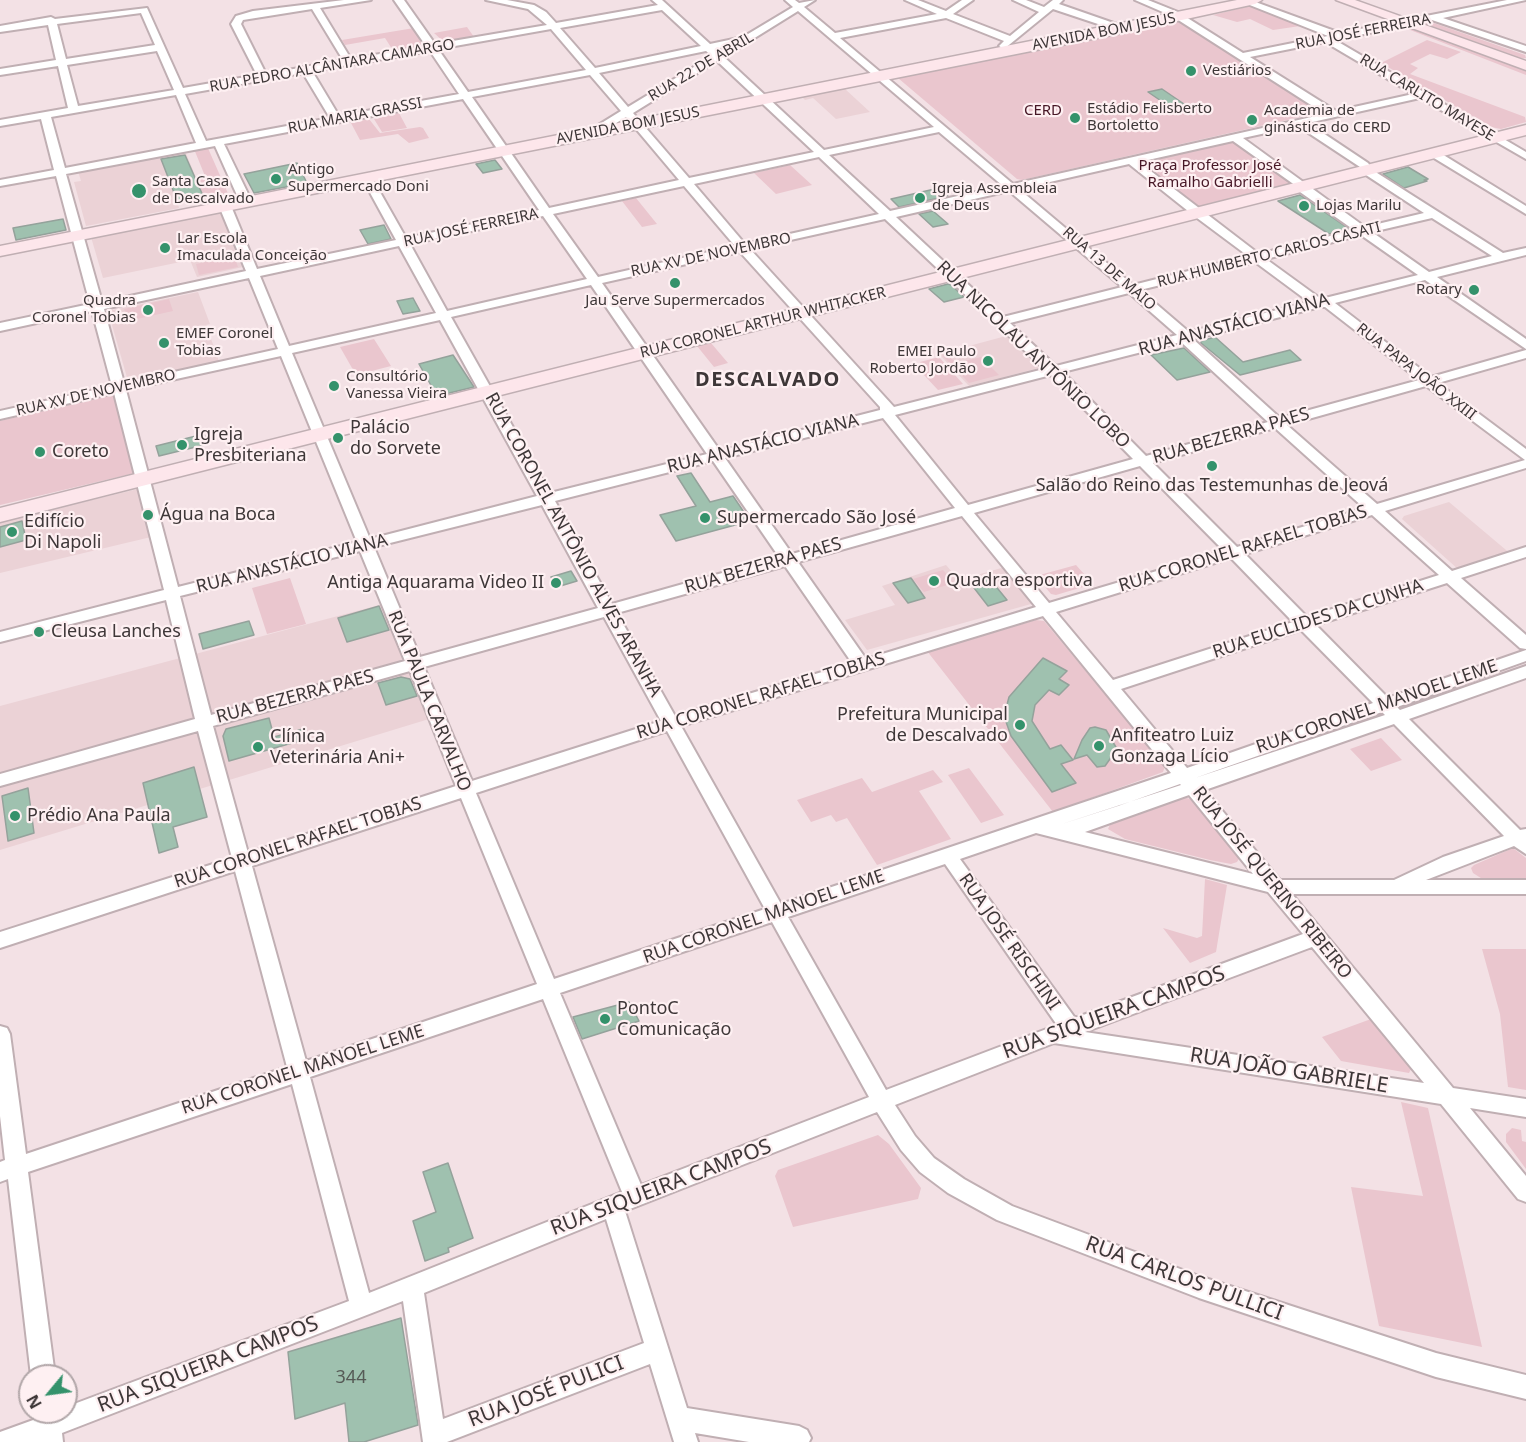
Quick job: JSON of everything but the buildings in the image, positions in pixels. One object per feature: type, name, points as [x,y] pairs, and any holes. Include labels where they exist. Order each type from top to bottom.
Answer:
[{"type":"street","points":[[263,78],[236,24],[239,18],[253,14],[366,0]]},
{"type":"street","points":[[399,0],[861,664]]},
{"type":"street","name":"RUA JOSÉ QUERINO RIBEIRO","points":[[491,0],[537,9],[800,314],[887,406],[886,413],[964,510],[1277,887],[1526,1192]]},
{"type":"street","name":"RUA 22 DE ABRIL","points":[[591,134],[719,57],[794,4],[810,0]]},
{"type":"street","points":[[910,0],[1010,40]]},
{"type":"street","points":[[834,36],[946,15],[968,0]]},
{"type":"street","points":[[1018,0],[1052,5],[1122,29]]},
{"type":"street","points":[[1140,0],[1179,17],[1333,114]]},
{"type":"street","points":[[1343,0],[1407,23],[1524,59]]},
{"type":"street","points":[[1374,0],[1430,19],[1524,59]]},
{"type":"street","points":[[1475,0],[1492,6]]},
{"type":"street","name":"RUA JOSÉ FERREIRA","points":[[1240,56],[1524,0]]},
{"type":"street","name":"AVENIDA BOM JESUS","points":[[0,251],[1122,29],[1248,1]]},
{"type":"street","name":"RUA CARLITO MAYESE","points":[[1248,1],[1333,38],[1421,95],[1526,156]]},
{"type":"street","name":"RUA PEDRO ALCÂNTARA CAMARGO","points":[[0,121],[179,93],[554,27],[661,3]]},
{"type":"street","name":"RUA NICOLAU ANTÔNIO LOBO","points":[[661,3],[1001,321],[1302,624],[1523,840]]},
{"type":"street","name":"RUA 13 DE MAIO","points":[[794,4],[1080,243],[1183,333],[1185,339],[1277,423],[1526,644]]},
{"type":"street","points":[[997,53],[1052,5]]},
{"type":"street","points":[[315,7],[349,63]]},
{"type":"street","points":[[0,29],[51,20],[144,10],[162,47],[179,93],[202,144]]},
{"type":"street","points":[[51,20],[74,110]]},
{"type":"street","name":"RUA MARIA GRASSI","points":[[0,183],[591,72],[747,39]]},
{"type":"street","points":[[0,72],[162,47]]},
{"type":"street","points":[[307,70],[336,120]]},
{"type":"street","name":"RUA XV DE NOVEMBRO","points":[[0,415],[1421,95]]},
{"type":"street","points":[[45,115],[174,594],[204,722],[362,1307]]},
{"type":"street","points":[[1299,122],[1369,170],[1370,173],[1501,257]]},
{"type":"street","name":"RUA JOSÉ FERREIRA","points":[[0,327],[943,128]]},
{"type":"street","name":"RUA CORONEL ARTHUR WHITACKER","points":[[0,515],[1526,130]]},
{"type":"street","points":[[1233,136],[1304,187],[1304,190],[1526,345]]},
{"type":"street","points":[[218,142],[246,202]]},
{"type":"street","points":[[1433,153],[1526,211]]},
{"type":"street","name":"RUA PAPA JOÃO XXIII","points":[[1132,161],[1197,213],[1318,303],[1328,304],[1526,456]]},
{"type":"street","name":"RUA CORONEL ANTÔNIO ALVES ARANHA","points":[[368,178],[882,1102]]},
{"type":"street","name":"RUA PAULA CARVALHO","points":[[225,206],[635,1197]]},
{"type":"street","name":"RUA HUMBERTO CARLOS CASATI","points":[[1001,321],[1433,214]]},
{"type":"street","name":"RUA ANASTÁCIO VIANA","points":[[0,638],[1526,251]]},
{"type":"street","name":"RUA BEZERRA PAES","points":[[0,780],[788,558],[1526,354]]},
{"type":"street","name":"RUA CORONEL RAFAEL TOBIAS","points":[[0,940],[465,789],[861,664],[1526,464]]},
{"type":"street","name":"RUA EUCLIDES DA CUNHA","points":[[1111,686],[1526,552]]},
{"type":"street","name":"RUA CORONEL MANOEL LEME","points":[[1390,711],[1526,655]]},
{"type":"street","name":"RUA CORONEL MANOEL LEME","points":[[8,1169],[948,855],[1038,826],[1096,814],[1390,711],[1526,672]]},
{"type":"street","name":"RUA CORONEL MANOEL LEME","points":[[1064,832],[1096,814]]},
{"type":"street","points":[[1038,826],[1277,887],[1526,887]]},
{"type":"street","points":[[1394,886],[1449,862],[1523,840]]},
{"type":"street","name":"RUA JOSÉ RISCHINI","points":[[948,855],[1062,1032]]},
{"type":"street","points":[[1449,862],[1471,886]]},
{"type":"street","name":"RUA SIQUEIRA CAMPOS","points":[[6,1442],[362,1307],[635,1197],[1062,1032],[1317,937]]},
{"type":"street","name":"RUA JOÃO GABRIELE","points":[[1062,1032],[1526,1108]]},
{"type":"street","points":[[0,1034],[8,1169],[41,1364]]},
{"type":"street","name":"RUA CARLOS PULLICI","points":[[882,1102],[908,1143],[927,1165],[956,1186],[1005,1213],[1199,1287],[1436,1365],[1526,1387]]},
{"type":"street","points":[[613,1206],[686,1442]]},
{"type":"street","points":[[412,1287],[435,1438]]},
{"type":"street","name":"RUA JOSÉ PULICI","points":[[435,1438],[657,1350]]},
{"type":"street","points":[[679,1419],[799,1438]]},
{"type":"shaded area","points":[[844,88],[870,112],[836,119],[813,98],[805,100],[801,96]]},
{"type":"shaded area","name":"Santa Casa de Descalvado","points":[[185,151],[205,199],[178,204],[179,208],[86,226],[74,182],[81,181],[78,171]]},
{"type":"shaded area","name":"Lar Escola Imaculada Conceição","points":[[220,212],[243,267],[197,277],[190,260],[103,278],[91,237]]},
{"type":"shaded area","name":"EMEF Coronel Tobias","points":[[198,292],[210,324],[206,325],[219,361],[128,381],[108,311]]},
{"type":"shaded area","name":"EMEI Paulo Roberto Jordão","points":[[1006,336],[1039,368],[969,386],[939,354]]},
{"type":"shaded area","points":[[138,489],[151,537],[0,573],[0,522]]},
{"type":"shaded area","points":[[1449,502],[1512,555],[1459,570],[1402,519],[1404,516]]},
{"type":"shaded area","points":[[946,565],[959,580],[1005,567],[1033,600],[1031,604],[867,650],[845,620],[895,605],[882,586]]},
{"type":"shaded area","points":[[383,604],[429,719],[0,850],[0,706]]},
{"type":"green space","points":[[1252,7],[1300,26],[1273,30],[1250,19],[1237,22],[1213,15]]},
{"type":"green space","name":"CERD","points":[[1178,21],[1319,109],[1318,113],[1022,180],[1017,179],[898,78],[898,76]]},
{"type":"green space","points":[[1431,22],[1525,55],[1526,58],[1520,59],[1419,24]]},
{"type":"green space","points":[[467,27],[474,37],[444,42],[434,33]]},
{"type":"green space","points":[[1409,27],[1526,70],[1526,75],[1405,28]]},
{"type":"green space","points":[[414,28],[422,45],[394,52],[385,38],[345,45],[342,40]]},
{"type":"green space","points":[[1427,40],[1461,52],[1447,59],[1430,54],[1410,64],[1418,68],[1410,74],[1525,117],[1526,122],[1501,129],[1491,127],[1381,63]]},
{"type":"green space","points":[[399,113],[407,128],[382,132],[374,119]]},
{"type":"green space","points":[[369,119],[380,133],[420,127],[429,138],[409,143],[398,134],[360,140],[351,123]]},
{"type":"green space","name":"Praça Professor José Ramalho Gabrielli","points":[[1230,140],[1291,184],[1202,207],[1197,206],[1141,163]]},
{"type":"green space","points":[[207,146],[230,198],[206,203],[196,178],[205,176],[194,149]]},
{"type":"green space","points":[[790,165],[812,185],[776,194],[754,173]]},
{"type":"green space","points":[[636,198],[657,224],[642,227],[622,201]]},
{"type":"green space","points":[[234,256],[238,267],[199,275],[196,264]]},
{"type":"green space","name":"Quadra Coronel Tobias","points":[[169,299],[173,311],[128,321],[124,309]]},
{"type":"green space","points":[[374,339],[391,366],[356,375],[340,347]]},
{"type":"green space","points":[[711,343],[728,363],[714,367],[697,346]]},
{"type":"green space","points":[[948,355],[956,363],[981,357],[999,375],[969,383],[943,356]]},
{"type":"green space","points":[[939,357],[963,384],[938,390],[923,374],[929,371],[920,362]]},
{"type":"green space","points":[[114,395],[135,473],[0,505],[0,421]]},
{"type":"green space","points":[[1076,565],[1093,584],[1056,595],[1051,594],[1036,576]]},
{"type":"green space","name":"Quadra esportiva","points":[[943,570],[954,583],[924,592],[913,579]]},
{"type":"green space","points":[[290,578],[306,624],[267,634],[252,588]]},
{"type":"green space","points":[[1036,620],[1044,621],[1165,766],[1163,772],[1053,812],[927,651]]},
{"type":"green space","points":[[1381,738],[1402,760],[1371,771],[1350,749]]},
{"type":"green space","points":[[969,768],[1004,815],[981,823],[948,775]]},
{"type":"green space","points":[[933,770],[943,782],[919,791],[951,839],[877,865],[847,818],[836,822],[831,815],[811,822],[797,800],[862,778],[872,792]]},
{"type":"green space","points":[[1184,797],[1190,799],[1222,834],[1240,857],[1237,862],[1231,864],[1210,860],[1125,839],[1108,829],[1111,822]]},
{"type":"green space","points":[[1513,848],[1526,858],[1526,879],[1484,880],[1473,873],[1471,868],[1474,865]]},
{"type":"green space","points":[[1205,879],[1227,885],[1216,952],[1190,963],[1163,928],[1197,938],[1202,936]]},
{"type":"green space","points":[[1482,949],[1526,949],[1526,1090],[1508,1087],[1500,1014]]},
{"type":"green space","points":[[1371,1019],[1411,1069],[1409,1073],[1341,1061],[1322,1037]]},
{"type":"green space","points":[[1401,1102],[1428,1108],[1482,1347],[1379,1326],[1351,1187],[1423,1196]]},
{"type":"green space","points":[[1512,1128],[1521,1130],[1522,1141],[1526,1142],[1526,1169],[1506,1142],[1506,1134]]},
{"type":"green space","points":[[878,1135],[889,1144],[921,1188],[918,1199],[793,1227],[775,1176],[778,1170]]},
{"type":"place","name":"Vestiários","points":[[1191,71]]},
{"type":"place","name":"Estádio Felisberto Bortoletto","points":[[1075,118]]},
{"type":"place","name":"Academia de ginástica do CERD","points":[[1252,120]]},
{"type":"place","name":"Antigo Supermercado Doni","points":[[276,179]]},
{"type":"place","name":"Santa Casa de Descalvado","points":[[139,191]]},
{"type":"place","name":"Igreja Assembleia de Deus","points":[[920,198]]},
{"type":"place","name":"Lojas Marilu","points":[[1304,206]]},
{"type":"place","name":"Lar Escola Imaculada Conceição","points":[[165,248]]},
{"type":"place","name":"Jau Serve Supermercados","points":[[675,283]]},
{"type":"place","name":"Rotary","points":[[1474,290]]},
{"type":"place","name":"Quadra Coronel Tobias","points":[[148,310]]},
{"type":"place","name":"EMEF Coronel Tobias","points":[[164,343]]},
{"type":"place","name":"EMEI Paulo Roberto Jordão","points":[[988,361]]},
{"type":"place","name":"Consultório Vanessa Vieira","points":[[334,386]]},
{"type":"place","name":"Palácio do Sorvete","points":[[338,438]]},
{"type":"place","name":"Igreja Presbiteriana","points":[[182,445]]},
{"type":"place","name":"Coreto","points":[[40,452]]},
{"type":"place","name":"Salão do Reino das Testemunhas de Jeová","points":[[1212,466]]},
{"type":"place","name":"Água na Boca","points":[[148,515]]},
{"type":"place","name":"Supermercado São José","points":[[705,518]]},
{"type":"place","name":"Edifício Di Napoli","points":[[12,532]]},
{"type":"place","name":"Quadra esportiva","points":[[934,581]]},
{"type":"place","name":"Antiga Aquarama Video II","points":[[556,583]]},
{"type":"place","name":"Cleusa Lanches","points":[[39,632]]},
{"type":"place","name":"Prefeitura Municipal de Descalvado","points":[[1020,725]]},
{"type":"place","name":"Anfiteatro Luiz Gonzaga Lício","points":[[1099,746]]},
{"type":"place","name":"Clínica Veterinária Ani+","points":[[258,747]]},
{"type":"place","name":"Prédio Ana Paula","points":[[15,816]]},
{"type":"place","name":"PontoC Comunicação","points":[[605,1019]]},
{"type":"district","name":"DESCALVADO","points":[[768,380]]}]
